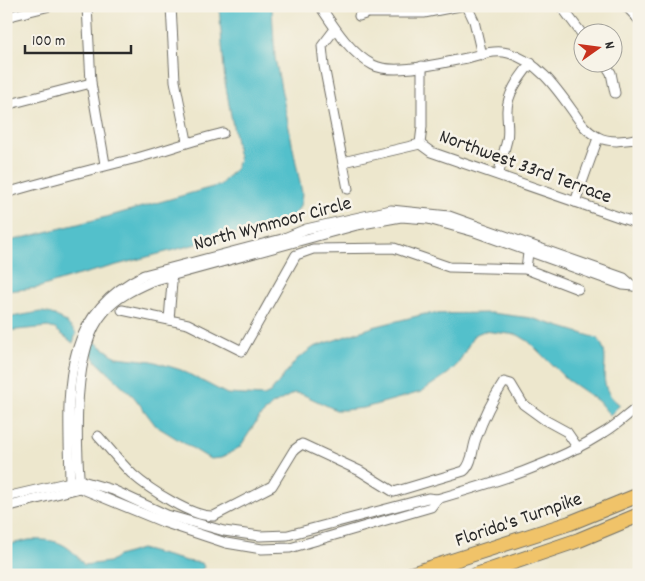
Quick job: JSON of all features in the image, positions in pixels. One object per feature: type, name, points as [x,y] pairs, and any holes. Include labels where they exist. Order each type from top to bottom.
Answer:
[{"type":"highway","name":"Florida's Turnpike","points":[[408,575],[442,566],[570,522],[639,494]]},
{"type":"highway","name":"Florida's Turnpike","points":[[476,575],[579,540],[639,516]]},
{"type":"street","points":[[6,17],[50,6]]},
{"type":"street","points":[[87,6],[91,83],[104,164]]},
{"type":"street","points":[[171,6],[176,81],[187,141]]},
{"type":"street","points":[[320,6],[335,29],[353,49],[373,65],[385,69],[422,66],[482,54],[507,52],[531,63],[551,82],[584,127],[598,138],[617,141],[639,138]]},
{"type":"street","points":[[359,16],[368,13],[424,13],[460,6]]},
{"type":"street","points":[[467,6],[474,21],[482,54]]},
{"type":"street","points":[[561,6],[573,22]]},
{"type":"street","points":[[626,6],[639,20]]},
{"type":"street","points":[[335,29],[322,46],[324,66],[348,189]]},
{"type":"street","points":[[499,175],[501,158],[507,140],[506,110],[518,80],[531,63]]},
{"type":"street","points":[[420,144],[422,66]]},
{"type":"street","points":[[610,72],[615,93]]},
{"type":"street","points":[[6,105],[91,83]]},
{"type":"street","points":[[6,193],[104,164],[138,157],[187,141],[223,133]]},
{"type":"street","points":[[575,202],[598,138]]},
{"type":"street","name":"Northwest 33rd Terrace","points":[[343,162],[420,144],[432,152],[639,224]]},
{"type":"street","name":"North Wynmoor Circle","points":[[75,485],[70,375],[75,351],[103,303],[125,284],[144,275],[167,273],[282,238],[308,234],[391,210],[427,212],[477,224],[529,248],[624,278],[636,287]]},
{"type":"street","points":[[308,234],[313,249]]},
{"type":"street","points":[[122,310],[188,324],[242,351],[296,255],[313,249],[394,248],[449,267],[526,269],[578,289]]},
{"type":"street","points":[[526,269],[529,248]]},
{"type":"street","points":[[167,273],[172,282],[169,320]]},
{"type":"street","name":"North Wynmoor Circle","points":[[75,485],[79,389],[87,333]]},
{"type":"street","points":[[98,436],[133,475],[174,502],[204,517],[214,516],[272,486],[294,450],[302,444],[360,471],[394,492],[464,471],[468,467],[478,434],[504,382],[511,384],[523,404],[545,420],[568,432],[578,448]]},
{"type":"street","points":[[165,518],[260,536],[288,535],[428,498],[437,499],[510,478],[578,448],[607,431],[639,406]]},
{"type":"street","points":[[430,482],[437,499]]},
{"type":"street","points":[[6,507],[75,485]]},
{"type":"street","points":[[6,497],[75,485],[165,518],[226,544],[262,549],[290,548],[431,507],[437,499]]},
{"type":"street","points":[[165,518],[174,502]]},
{"type":"water","points":[[219,6],[269,6],[272,10],[275,58],[302,193],[297,212],[280,222],[75,276],[37,288],[6,291],[6,242],[110,216],[220,185],[236,168],[239,159],[225,82]]},
{"type":"water","points":[[40,312],[56,316],[69,325],[76,333],[73,343],[55,329],[48,327],[6,331],[6,318]]},
{"type":"water","points":[[491,313],[531,318],[597,338],[605,355],[604,379],[606,388],[620,405],[610,415],[598,401],[566,379],[528,341],[518,335],[484,331],[474,335],[458,364],[449,373],[421,392],[364,408],[344,410],[336,410],[302,394],[294,393],[272,405],[258,419],[240,447],[221,458],[210,459],[156,426],[134,397],[97,362],[89,349],[92,340],[116,357],[152,361],[181,370],[227,394],[264,396],[270,393],[297,359],[314,347],[373,327],[425,314]]},
{"type":"water","points":[[29,540],[54,541],[72,551],[84,565],[109,562],[118,556],[141,549],[186,561],[202,563],[204,567],[198,575],[6,575],[6,545]]}]
